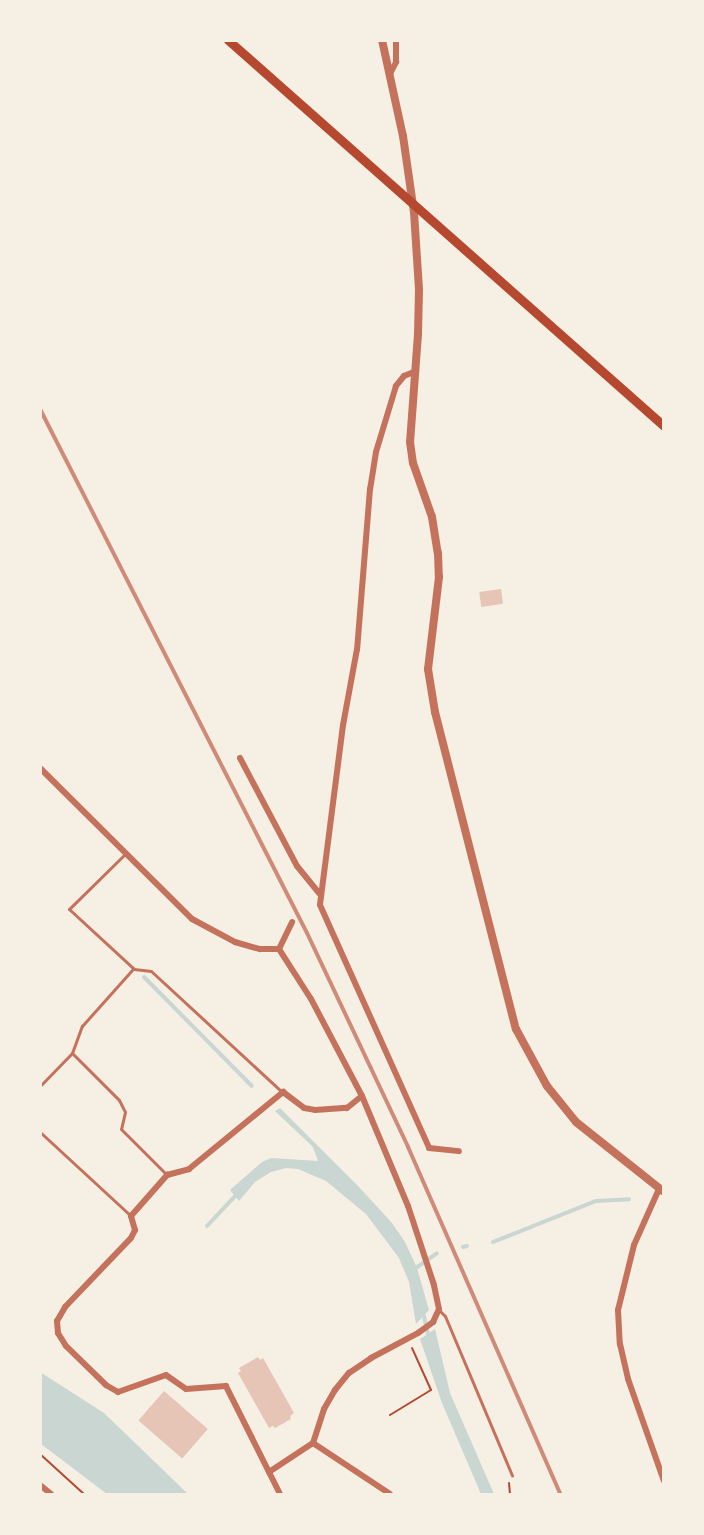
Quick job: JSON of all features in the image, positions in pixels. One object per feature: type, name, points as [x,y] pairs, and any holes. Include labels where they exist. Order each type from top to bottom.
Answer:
[{"type":"highway","points":[[228,40],[663,426]]},
{"type":"street","points":[[382,40],[404,136],[414,212],[419,290],[410,442],[413,463],[432,517],[439,577],[429,681],[508,1002],[528,1053],[547,1086],[576,1122],[661,1191],[634,1245],[618,1310],[620,1344],[628,1379],[663,1481]]},
{"type":"street","points":[[389,76],[396,62],[396,40]]},
{"type":"street","points":[[416,371],[404,376],[391,399],[376,452],[370,489],[357,649],[319,893],[320,905],[429,1148],[459,1151]]},
{"type":"street","points":[[240,758],[297,866],[319,893]]},
{"type":"street","points":[[40,768],[192,919],[235,942],[260,949],[279,950]]},
{"type":"street","points":[[279,950],[292,922]]},
{"type":"street","points":[[269,1472],[313,1443],[324,1409],[335,1389],[349,1373],[407,1337],[418,1333],[433,1322],[439,1309],[434,1285],[408,1206],[362,1096],[311,999],[279,950]]},
{"type":"street","points":[[280,1494],[226,1386],[186,1389],[166,1375],[118,1392],[106,1385],[66,1346],[58,1333],[57,1321],[65,1307],[131,1238],[135,1230],[131,1216],[167,1175],[189,1169],[283,1092],[304,1108],[315,1110],[347,1108],[362,1096]]},
{"type":"street","points":[[313,1443],[390,1494]]},
{"type":"street","points":[[40,1485],[51,1494]]},
{"type":"lane","points":[[127,853],[69,909],[134,969],[151,971],[283,1092]]},
{"type":"lane","points":[[40,1086],[72,1053],[82,1026],[134,969]]},
{"type":"lane","points":[[72,1053],[118,1100],[125,1112],[121,1129],[167,1175]]},
{"type":"lane","points":[[40,1132],[131,1216]]},
{"type":"lane","points":[[439,1309],[445,1316],[512,1474]]},
{"type":"path","points":[[390,1415],[431,1390],[407,1337]]},
{"type":"path","points":[[40,1454],[84,1494]]},
{"type":"path","points":[[510,1494],[508,1485],[512,1474]]},
{"type":"shaded area","points":[[280,1108],[359,1187],[392,1223],[405,1242],[417,1268],[429,1310],[416,1324],[409,1282],[399,1258],[366,1214],[326,1181],[298,1169],[286,1168],[271,1172],[255,1182],[239,1201],[230,1190],[262,1162],[271,1158],[318,1161],[313,1147],[275,1111]]},
{"type":"shaded area","points":[[435,1329],[450,1393],[494,1494],[481,1494],[442,1403],[420,1339]]},
{"type":"shaded area","points":[[40,1372],[104,1413],[188,1494],[107,1494],[41,1444]]},
{"type":"building","points":[[501,589],[503,604],[481,607],[479,592]]},
{"type":"building","points":[[258,1357],[260,1360],[263,1358],[294,1413],[290,1416],[291,1419],[275,1428],[273,1426],[269,1428],[238,1373],[241,1371],[239,1368]]},
{"type":"building","points":[[164,1391],[208,1429],[182,1458],[138,1420]]},
{"type":"waterway","points":[[144,977],[252,1086]]},
{"type":"waterway","points":[[207,1226],[237,1194]]},
{"type":"waterway","points":[[493,1242],[596,1201],[629,1199]]},
{"type":"waterway","points":[[463,1247],[467,1246]]},
{"type":"waterway","points":[[413,1270],[437,1253]]},
{"type":"waterway","points":[[423,1312],[429,1337]]},
{"type":"railway","points":[[40,409],[307,933],[408,1147],[560,1494]]}]
